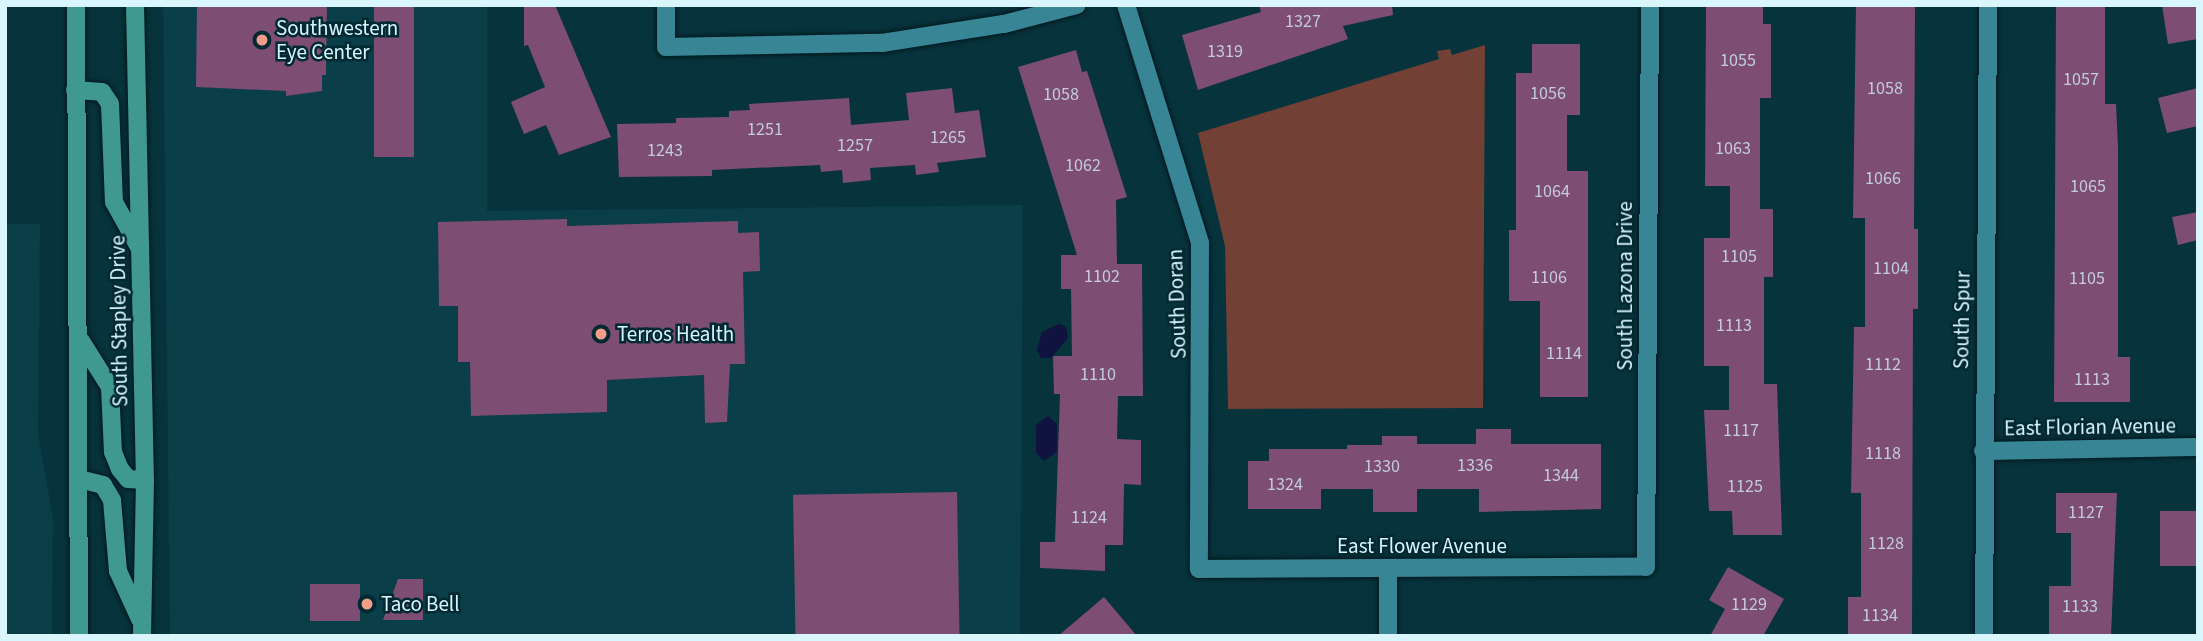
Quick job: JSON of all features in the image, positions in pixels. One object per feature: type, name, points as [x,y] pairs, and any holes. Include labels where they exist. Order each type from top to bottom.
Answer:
[{"type":"main road","name":"South Stapley Drive","points":[[76,5],[75,90],[81,340],[79,636]]},
{"type":"main road","name":"South Stapley Drive","points":[[135,5],[145,480],[142,629]]},
{"type":"main road","points":[[75,90],[102,92],[110,104],[114,202],[141,253]]},
{"type":"main road","points":[[81,340],[110,387],[113,452],[120,469],[128,479],[145,480]]},
{"type":"main road","points":[[79,480],[103,485],[112,500],[118,571],[142,629]]},
{"type":"street","points":[[666,5],[666,47],[882,43],[1004,24],[1077,5]]},
{"type":"street","name":"South Doran","points":[[1126,5],[1199,243],[1199,569]]},
{"type":"street","name":"South Lazona Drive","points":[[1646,567],[1650,5]]},
{"type":"street","name":"South Spur","points":[[1984,636],[1983,451],[1988,5]]},
{"type":"street","name":"East Florian Avenue","points":[[1983,451],[2198,447]]},
{"type":"street","name":"East Flower Avenue","points":[[1199,569],[1646,567]]},
{"type":"street","points":[[1388,568],[1388,636]]},
{"type":"shaded area","points":[[163,5],[487,5],[487,211],[1023,205],[1020,636],[170,636]]},
{"type":"shaded area","points":[[1485,45],[1483,408],[1228,409],[1225,246],[1198,133],[1439,59],[1437,51],[1450,49],[1452,55]]},
{"type":"shaded area","points":[[5,224],[40,224],[38,435],[53,517],[52,636],[5,636]]},
{"type":"shaded area","points":[[1059,324],[1066,327],[1068,338],[1051,358],[1041,358],[1037,350],[1042,332]]},
{"type":"shaded area","points":[[1048,416],[1057,424],[1057,452],[1044,461],[1036,453],[1036,425]]},
{"type":"building","name":"Southwestern Eye Center","points":[[197,5],[327,5],[326,75],[322,75],[322,91],[286,96],[286,91],[196,87]]},
{"type":"building","points":[[374,5],[414,5],[414,157],[374,157]]},
{"type":"building","points":[[524,5],[555,5],[611,137],[559,155],[546,125],[524,134],[511,102],[545,87],[528,45],[524,46]]},
{"type":"building","points":[[1259,5],[1392,5],[1393,15],[1343,26],[1348,39],[1198,90],[1182,35],[1261,12]]},
{"type":"building","points":[[1706,5],[1763,5],[1763,24],[1771,24],[1771,98],[1760,98],[1760,209],[1773,209],[1773,277],[1764,277],[1764,384],[1777,384],[1782,535],[1733,535],[1732,511],[1709,511],[1704,410],[1729,410],[1729,366],[1704,366],[1704,238],[1730,238],[1730,186],[1705,186]]},
{"type":"building","points":[[1856,5],[1915,5],[1914,229],[1918,229],[1918,309],[1913,309],[1912,636],[1848,636],[1848,597],[1861,597],[1861,493],[1851,493],[1854,327],[1865,327],[1865,218],[1853,218]]},
{"type":"building","points":[[2056,5],[2105,5],[2105,104],[2116,104],[2118,147],[2118,357],[2130,357],[2130,402],[2054,402]]},
{"type":"building","points":[[2162,5],[2198,5],[2198,39],[2168,44]]},
{"type":"building","points":[[1532,44],[1580,44],[1580,115],[1567,115],[1567,171],[1588,171],[1588,397],[1540,397],[1540,301],[1509,301],[1509,230],[1516,230],[1516,73],[1532,73]]},
{"type":"building","points":[[1076,50],[1082,72],[1087,71],[1127,197],[1116,200],[1117,264],[1142,264],[1143,396],[1118,396],[1117,439],[1141,440],[1141,485],[1124,484],[1123,545],[1105,545],[1105,571],[1040,568],[1040,542],[1055,542],[1060,394],[1054,394],[1053,356],[1072,356],[1071,289],[1061,289],[1061,255],[1077,255],[1018,67]]},
{"type":"building","points":[[952,88],[955,113],[979,110],[986,157],[937,163],[939,172],[916,175],[915,165],[870,168],[871,180],[843,183],[842,170],[821,172],[820,165],[712,170],[712,176],[619,177],[617,124],[676,123],[676,118],[729,117],[729,111],[750,110],[749,104],[849,98],[851,125],[909,120],[906,93]]},
{"type":"building","points":[[2198,88],[2198,126],[2167,133],[2158,98]]},
{"type":"building","points":[[2198,212],[2198,240],[2178,245],[2172,217]]},
{"type":"building","name":"Terros Health","points":[[567,219],[567,226],[738,221],[738,233],[759,232],[760,271],[743,272],[745,364],[730,364],[727,422],[705,423],[704,375],[607,380],[607,412],[471,416],[470,362],[458,362],[458,306],[439,306],[438,222]]},
{"type":"building","points":[[1476,429],[1511,429],[1511,444],[1601,444],[1601,509],[1479,512],[1479,489],[1417,489],[1417,512],[1373,512],[1373,489],[1321,489],[1321,509],[1248,509],[1248,461],[1269,461],[1269,449],[1347,449],[1347,445],[1382,445],[1382,436],[1417,436],[1417,444],[1476,444]]},
{"type":"building","points":[[957,492],[960,636],[795,636],[793,495]]},
{"type":"building","points":[[2056,493],[2117,493],[2111,636],[2049,636],[2049,586],[2071,586],[2071,533],[2056,533]]},
{"type":"building","points":[[2160,511],[2198,511],[2198,566],[2160,566]]},
{"type":"building","points":[[1728,567],[1784,599],[1763,636],[1710,636],[1725,609],[1709,600]]},
{"type":"building","points":[[398,579],[423,579],[423,620],[383,620]]},
{"type":"building","points":[[310,584],[360,584],[360,621],[310,621]]},
{"type":"building","points":[[1104,597],[1137,636],[1058,636]]},
{"type":"place","name":"Southwestern Eye Center","points":[[262,40]]},
{"type":"place","name":"Terros Health","points":[[601,334]]},
{"type":"place","name":"Taco Bell","points":[[367,604]]}]
